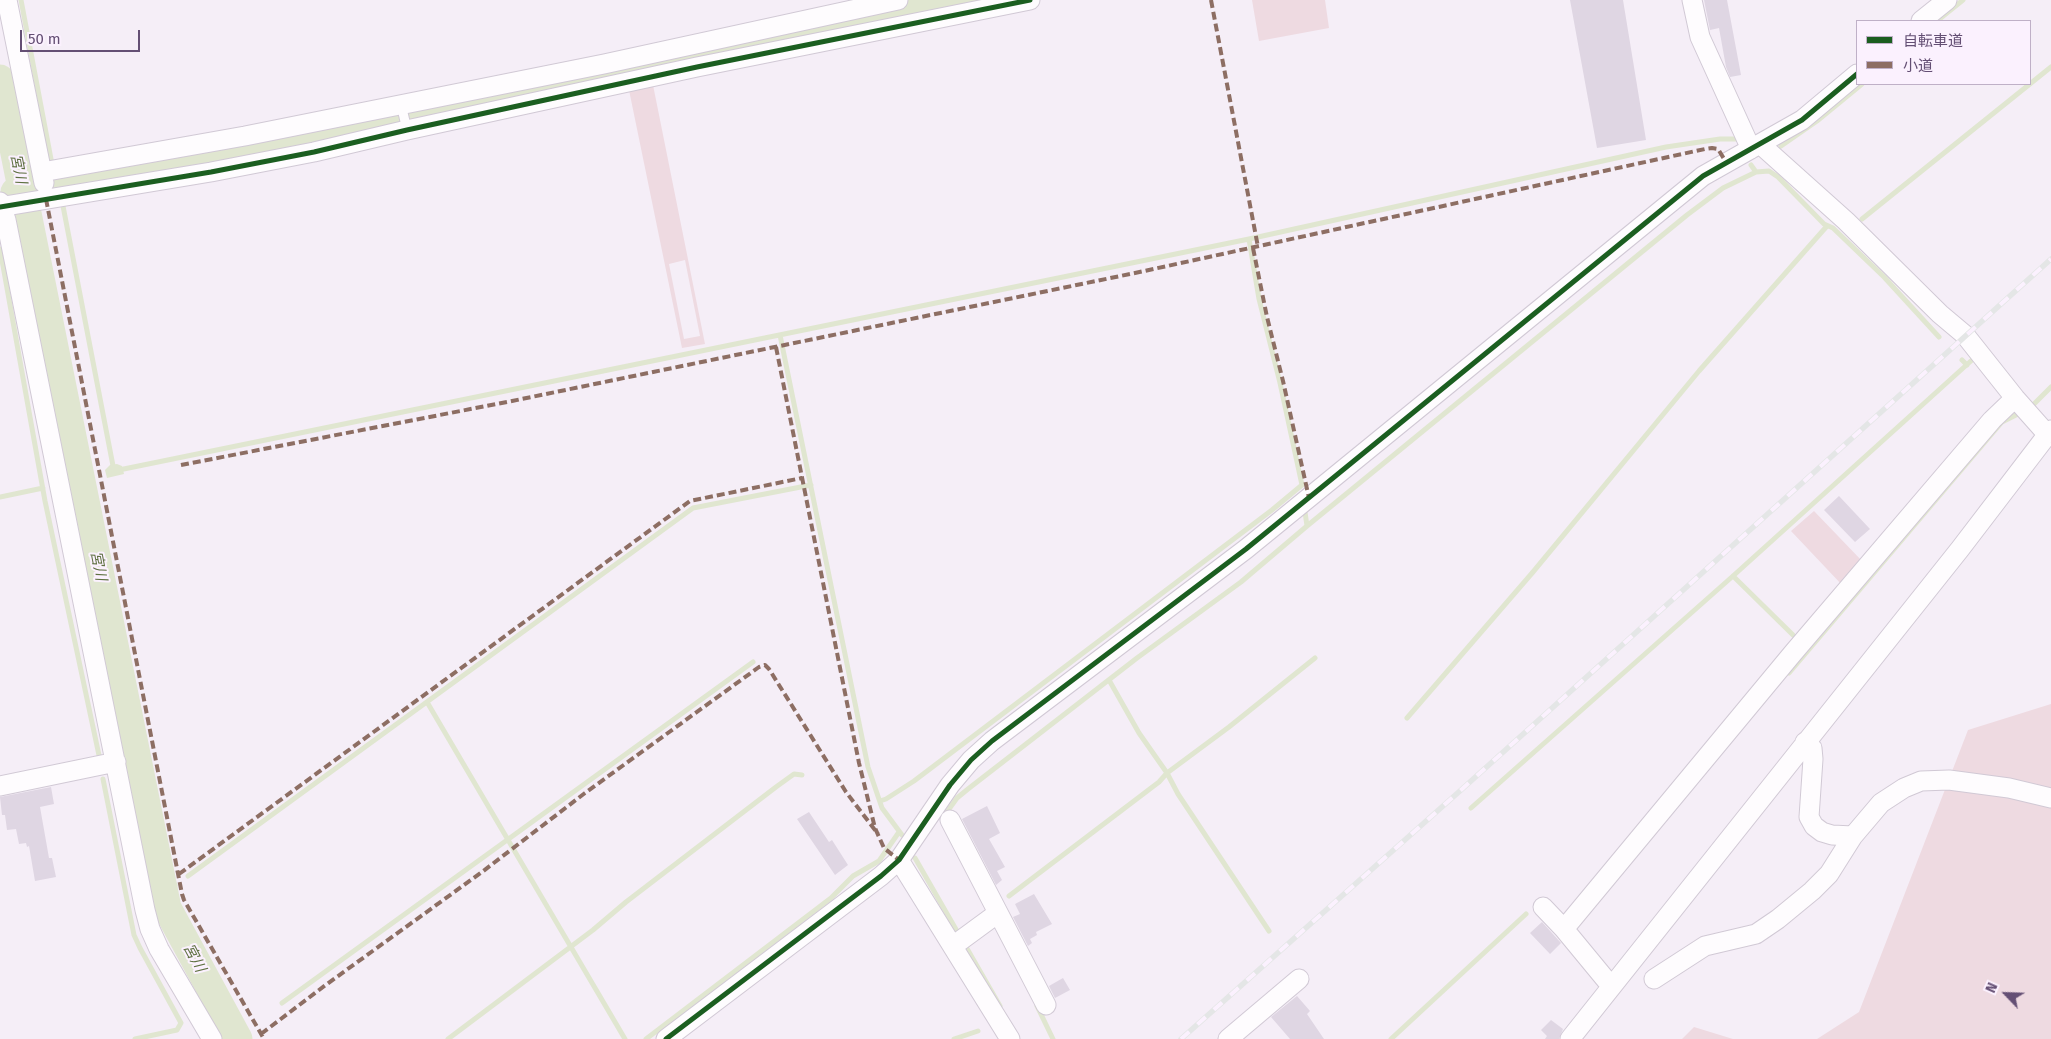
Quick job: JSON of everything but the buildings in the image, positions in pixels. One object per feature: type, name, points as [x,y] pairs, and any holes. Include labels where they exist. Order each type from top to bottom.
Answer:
[{"type":"street","points":[[7,0],[46,183]]},
{"type":"street","points":[[212,1039],[159,949],[150,929],[2,205],[46,183],[245,136],[402,107],[898,0]]},
{"type":"street","points":[[1570,1039],[2046,442],[2021,405],[1966,335],[1940,314],[1846,221],[1755,146],[1700,37],[1692,0]]},
{"type":"street","points":[[1922,20],[1947,0]]},
{"type":"street","points":[[46,183],[220,171],[314,152],[406,127],[1020,1]]},
{"type":"street","points":[[666,1039],[881,876],[899,860],[950,785],[971,760],[992,741],[1246,549],[1703,176],[1802,120],[1856,75]]},
{"type":"street","points":[[1564,929],[1793,653],[1992,420],[2021,405]]},
{"type":"street","points":[[1805,742],[1812,748],[1813,759],[1808,817],[1814,826],[1822,832],[1832,835],[1853,836]]},
{"type":"street","points":[[0,786],[116,762]]},
{"type":"street","points":[[1654,978],[1705,946],[1756,934],[1778,919],[1829,874],[1853,836],[1881,803],[1904,788],[1921,781],[1949,780],[2000,787],[2051,798]]},
{"type":"street","points":[[950,820],[994,916],[1046,1005]]},
{"type":"street","points":[[899,860],[959,942],[1010,1039]]},
{"type":"street","points":[[1543,906],[1611,986]]},
{"type":"street","points":[[959,942],[994,916]]},
{"type":"street","points":[[1228,1039],[1299,979]]},
{"type":"lane","points":[[402,107],[406,127]]},
{"type":"shaded area","points":[[1252,0],[1325,0],[1329,28],[1259,41]]},
{"type":"shaded area","points":[[653,85],[705,344],[682,348],[629,90]],"holes":[[[685,260],[700,336],[684,339],[669,264]]]},
{"type":"shaded area","points":[[117,464],[122,466],[124,474],[107,478],[105,470],[110,465]]},
{"type":"shaded area","points":[[1814,511],[1863,562],[1843,586],[1791,531]]},
{"type":"shaded area","points":[[2051,704],[2051,1039],[1817,1039],[1859,1012],[1968,730]]},
{"type":"shaded area","points":[[1694,1027],[1733,1039],[1682,1039]]},
{"type":"waterway","points":[[21,0],[54,175],[59,190]]},
{"type":"waterway","points":[[15,192],[256,148],[968,0]]},
{"type":"waterway","points":[[1938,20],[1963,0]]},
{"type":"waterway","points":[[2031,83],[2051,67]]},
{"type":"waterway","name":"宮川","points":[[0,79],[167,908],[238,1039]]},
{"type":"waterway","points":[[1781,146],[1817,121],[1861,85]]},
{"type":"waterway","points":[[1862,219],[2029,85]]},
{"type":"waterway","points":[[63,206],[114,471],[1249,239],[1666,147],[1720,139],[1737,139]]},
{"type":"waterway","points":[[1751,165],[1756,172],[1769,171],[1778,177],[1824,224],[1833,228],[1884,277],[1939,337]]},
{"type":"waterway","points":[[1307,526],[1687,215],[1723,188],[1756,172]]},
{"type":"waterway","points":[[1407,718],[1533,572],[1699,371],[1827,226]]},
{"type":"waterway","points":[[880,801],[914,781],[1272,510],[1302,485],[1280,383],[1259,299],[1249,239]]},
{"type":"waterway","points":[[0,249],[45,501],[100,760]]},
{"type":"waterway","points":[[780,335],[868,767],[882,808],[902,835]]},
{"type":"waterway","points":[[1962,360],[1967,365]]},
{"type":"waterway","points":[[1471,808],[1733,576],[1972,360]]},
{"type":"waterway","points":[[2030,408],[2051,387]]},
{"type":"waterway","points":[[1789,673],[2002,422],[2022,412]]},
{"type":"waterway","points":[[188,876],[693,508],[811,485]]},
{"type":"waterway","points":[[0,497],[43,488]]},
{"type":"waterway","points":[[944,816],[957,798],[968,789],[1137,658],[1241,582],[1307,526],[1305,512]]},
{"type":"waterway","points":[[1733,576],[1793,635]]},
{"type":"waterway","points":[[1009,896],[1159,782],[1167,773],[1229,727],[1315,658]]},
{"type":"waterway","points":[[282,1003],[753,662]]},
{"type":"waterway","points":[[1109,680],[1139,733],[1269,931]]},
{"type":"waterway","points":[[427,702],[625,1039]]},
{"type":"waterway","points":[[448,1039],[593,930],[626,902],[776,787],[794,774],[802,775]]},
{"type":"waterway","points":[[103,779],[134,935],[181,1023],[177,1030],[135,1039]]},
{"type":"waterway","points":[[646,1039],[831,898],[853,876],[879,861],[899,832]]},
{"type":"waterway","points":[[915,858],[1000,1006]]},
{"type":"waterway","points":[[164,893],[175,885]]},
{"type":"waterway","points":[[1391,1039],[1526,914]]},
{"type":"waterway","points":[[1037,1006],[1053,1039]]},
{"type":"waterway","points":[[954,1039],[978,1031]]},
{"type":"railway","points":[[1181,1039],[1461,790],[2051,259]]},
{"type":"marked path","points":[[1211,0],[1258,247]]},
{"type":"marked path","points":[[181,465],[507,402],[1135,273],[1705,149],[1718,149],[1726,162]]},
{"type":"marked path","points":[[46,199],[182,894],[264,1039]]},
{"type":"marked path","points":[[1253,248],[1309,498]]},
{"type":"marked path","points":[[776,347],[859,763],[875,828],[884,848],[899,860]]},
{"type":"marked path","points":[[179,874],[690,501],[802,478]]},
{"type":"marked path","points":[[261,1034],[482,872],[585,793],[759,667],[765,665],[846,792],[878,834]]},
{"type":"cycle path","points":[[0,207],[211,172],[314,152],[697,67],[1030,0]]},
{"type":"cycle path","points":[[666,1039],[881,876],[899,860],[950,785],[971,760],[992,741],[1246,549],[1703,176],[1802,120],[1856,75]]}]
